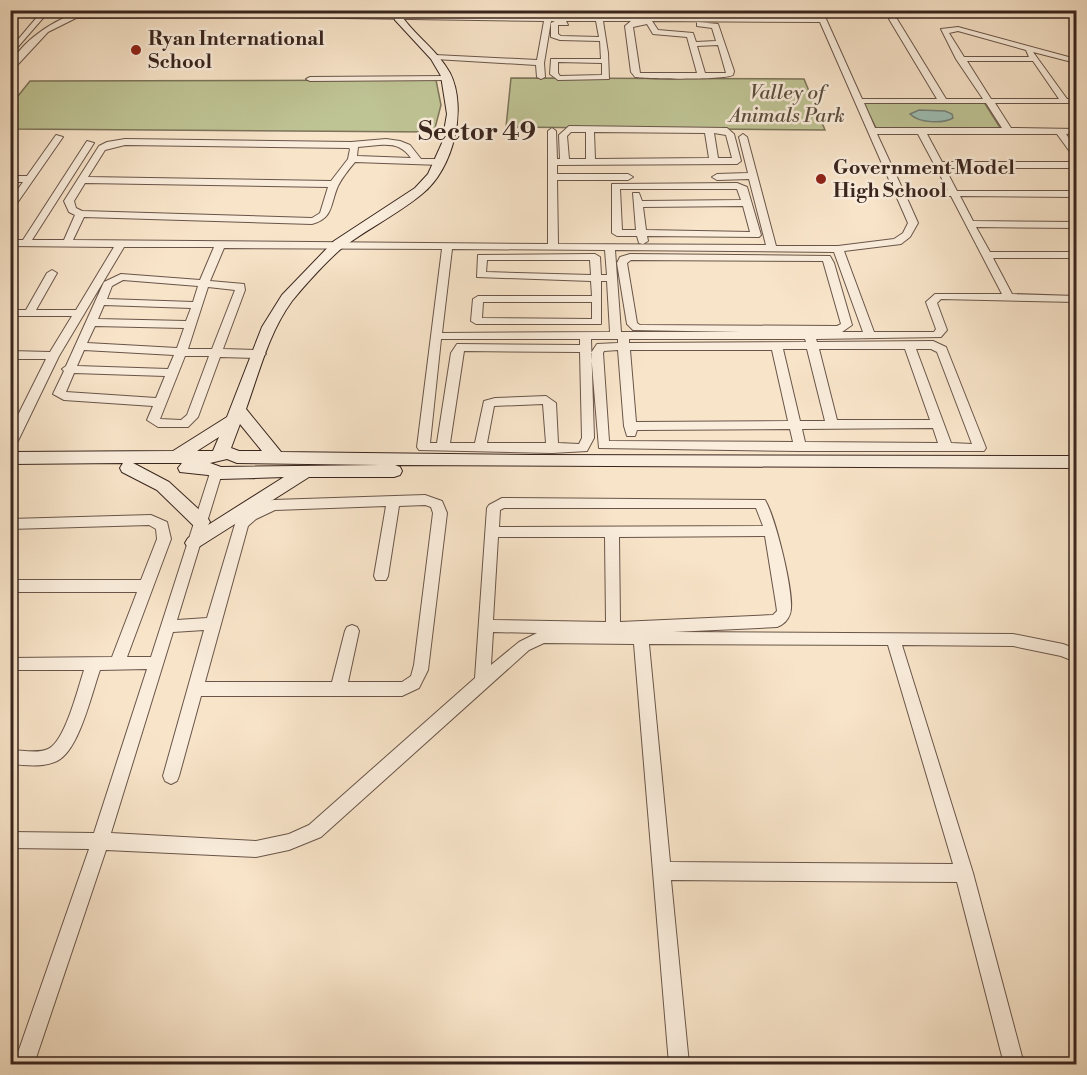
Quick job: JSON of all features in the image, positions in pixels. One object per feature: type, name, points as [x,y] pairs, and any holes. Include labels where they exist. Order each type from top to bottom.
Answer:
[{"type":"main road","points":[[221,463],[236,415],[269,327],[287,298],[339,244],[409,200],[433,175],[441,162],[451,132],[453,114],[446,78],[435,57],[397,14]]},
{"type":"main road","points":[[176,457],[236,415]]},
{"type":"main road","points":[[236,415],[277,458]]},
{"type":"main road","points":[[10,458],[176,457],[306,471],[1077,472]]},
{"type":"main road","points":[[10,468],[128,468],[277,458],[1077,462]]},
{"type":"main road","points":[[128,468],[163,486],[201,522]]},
{"type":"main road","points":[[194,543],[306,471]]},
{"type":"street","points":[[10,54],[47,10]]},
{"type":"street","points":[[485,10],[601,17]]},
{"type":"street","points":[[10,71],[34,40],[51,25],[75,16],[197,13],[528,13],[548,19],[601,17]]},
{"type":"street","points":[[10,243],[644,246],[665,252],[826,258],[847,325],[839,329],[637,328],[632,324],[622,263],[624,259],[630,257],[665,252],[772,248],[838,249],[897,242],[907,235],[913,224],[819,15],[682,14],[648,20],[633,23],[629,26],[635,74],[702,76],[731,74],[722,43],[713,24],[648,20],[615,14],[555,23],[554,35],[560,38],[603,39]]},
{"type":"street","points":[[601,17],[605,61],[606,77],[558,78],[554,74],[554,61],[556,60],[605,61]]},
{"type":"street","points":[[541,77],[540,63],[548,19]]},
{"type":"street","points":[[893,19],[943,100]]},
{"type":"street","points":[[648,20],[656,32],[690,35],[702,76]]},
{"type":"street","points":[[1008,131],[944,32],[958,29],[1077,61]]},
{"type":"street","points":[[10,40],[34,40]]},
{"type":"street","points":[[693,44],[722,43]]},
{"type":"street","points":[[1026,47],[1065,101]]},
{"type":"street","points":[[435,57],[540,63]]},
{"type":"street","points":[[960,59],[1035,59]]},
{"type":"street","points":[[310,79],[446,78]]},
{"type":"street","points":[[858,101],[1077,101]]},
{"type":"street","points":[[552,162],[737,161],[729,132],[569,129],[564,132],[564,161]]},
{"type":"street","points":[[590,129],[591,161]]},
{"type":"street","points":[[552,130],[553,246]]},
{"type":"street","points":[[709,130],[714,161]]},
{"type":"street","points":[[873,131],[1077,131]]},
{"type":"street","points":[[921,131],[1009,298]]},
{"type":"street","points":[[1060,131],[1077,154]]},
{"type":"street","points":[[10,207],[59,137]]},
{"type":"street","points":[[743,137],[772,248]]},
{"type":"street","points":[[351,145],[355,149],[352,159],[334,184],[324,214],[312,221],[80,214],[72,210],[69,201],[102,148],[118,142],[351,145],[393,142],[406,146],[418,161]]},
{"type":"street","points":[[25,244],[90,143]]},
{"type":"street","points":[[352,159],[441,162]]},
{"type":"street","points":[[939,165],[1077,165]]},
{"type":"street","points":[[552,177],[754,176]]},
{"type":"street","points":[[10,179],[29,179]]},
{"type":"street","points":[[83,180],[334,184]]},
{"type":"street","points":[[615,186],[737,186],[742,187],[745,191],[747,203],[756,235],[616,233],[615,186]]},
{"type":"street","points":[[636,186],[644,246]]},
{"type":"street","points":[[900,193],[1077,194]]},
{"type":"street","points":[[637,204],[747,203]]},
{"type":"street","points":[[67,244],[80,214]]},
{"type":"street","points":[[970,224],[1077,225]]},
{"type":"street","points":[[160,402],[58,394],[108,284],[121,278],[205,281],[240,286],[189,421],[181,424],[153,420],[181,352],[205,281],[221,243]]},
{"type":"street","points":[[11,443],[52,356],[120,245]]},
{"type":"street","points":[[447,245],[423,447],[583,448],[588,438],[585,336]]},
{"type":"street","points":[[610,246],[632,445]]},
{"type":"street","points":[[838,249],[870,336]]},
{"type":"street","points":[[987,255],[1077,255]]},
{"type":"street","points":[[597,299],[478,298],[476,321],[597,322],[597,299],[597,278],[595,257],[482,257],[481,275],[597,278],[612,278]]},
{"type":"street","points":[[29,313],[52,273]]},
{"type":"street","points":[[437,336],[585,336],[621,340],[777,346],[870,336],[937,335],[942,330],[931,302],[939,296],[1077,299]]},
{"type":"street","points":[[99,302],[197,305]]},
{"type":"street","points":[[10,313],[78,313]]},
{"type":"street","points":[[90,322],[190,325]]},
{"type":"street","points":[[621,340],[811,341],[933,345],[942,350],[980,448],[603,445],[598,349],[621,340]]},
{"type":"street","points":[[811,341],[832,423]]},
{"type":"street","points":[[909,345],[946,448]]},
{"type":"street","points":[[79,346],[260,354]]},
{"type":"street","points":[[777,346],[800,447]]},
{"type":"street","points":[[443,447],[457,353],[461,347],[586,349]]},
{"type":"street","points":[[10,356],[52,356]]},
{"type":"street","points":[[68,369],[172,373]]},
{"type":"street","points":[[480,448],[488,404],[546,400],[550,403],[552,449]]},
{"type":"street","points":[[630,426],[937,424]]},
{"type":"street","points":[[24,1065],[100,841],[221,463]]},
{"type":"street","points":[[381,576],[393,501]]},
{"type":"street","points":[[171,776],[195,688],[213,624],[242,524],[251,515],[273,505],[393,501],[430,501],[437,504],[440,513],[420,678],[414,685],[402,689],[195,688]]},
{"type":"street","points":[[482,681],[494,508],[497,504],[754,502],[764,507],[771,531],[784,602],[784,613],[777,621],[613,628],[486,626]]},
{"type":"street","points":[[10,524],[151,520],[162,526],[164,539],[117,664]]},
{"type":"street","points":[[492,532],[771,531]]},
{"type":"street","points":[[612,532],[613,628]]},
{"type":"street","points":[[10,586],[146,586]]},
{"type":"street","points":[[168,626],[213,624]]},
{"type":"street","points":[[339,687],[352,631]]},
{"type":"street","points":[[10,840],[100,841],[256,849],[289,842],[315,831],[482,681],[524,646],[543,637],[1013,640],[1062,650],[1077,656]]},
{"type":"street","points":[[641,638],[679,1065]]},
{"type":"street","points":[[893,639],[964,873],[1014,1065]]},
{"type":"street","points":[[10,664],[156,663]]},
{"type":"street","points":[[10,757],[49,756],[57,753],[68,737],[94,664]]},
{"type":"street","points":[[662,871],[964,873]]},
{"type":"green space","name":"Valley of Animals Park","points":[[511,78],[804,79],[825,130],[506,127]]},
{"type":"green space","points":[[436,80],[441,105],[434,132],[11,129],[10,106],[30,81]]},
{"type":"green space","points":[[863,102],[984,102],[1001,129],[876,128]]},
{"type":"water","points":[[919,110],[945,111],[952,114],[953,118],[931,122],[910,114]]},
{"type":"place","name":"Ryan International School","points":[[136,50]]},
{"type":"place","name":"Government Model High School","points":[[821,179]]},
{"type":"district","name":"Sector 49","points":[[477,132]]}]
